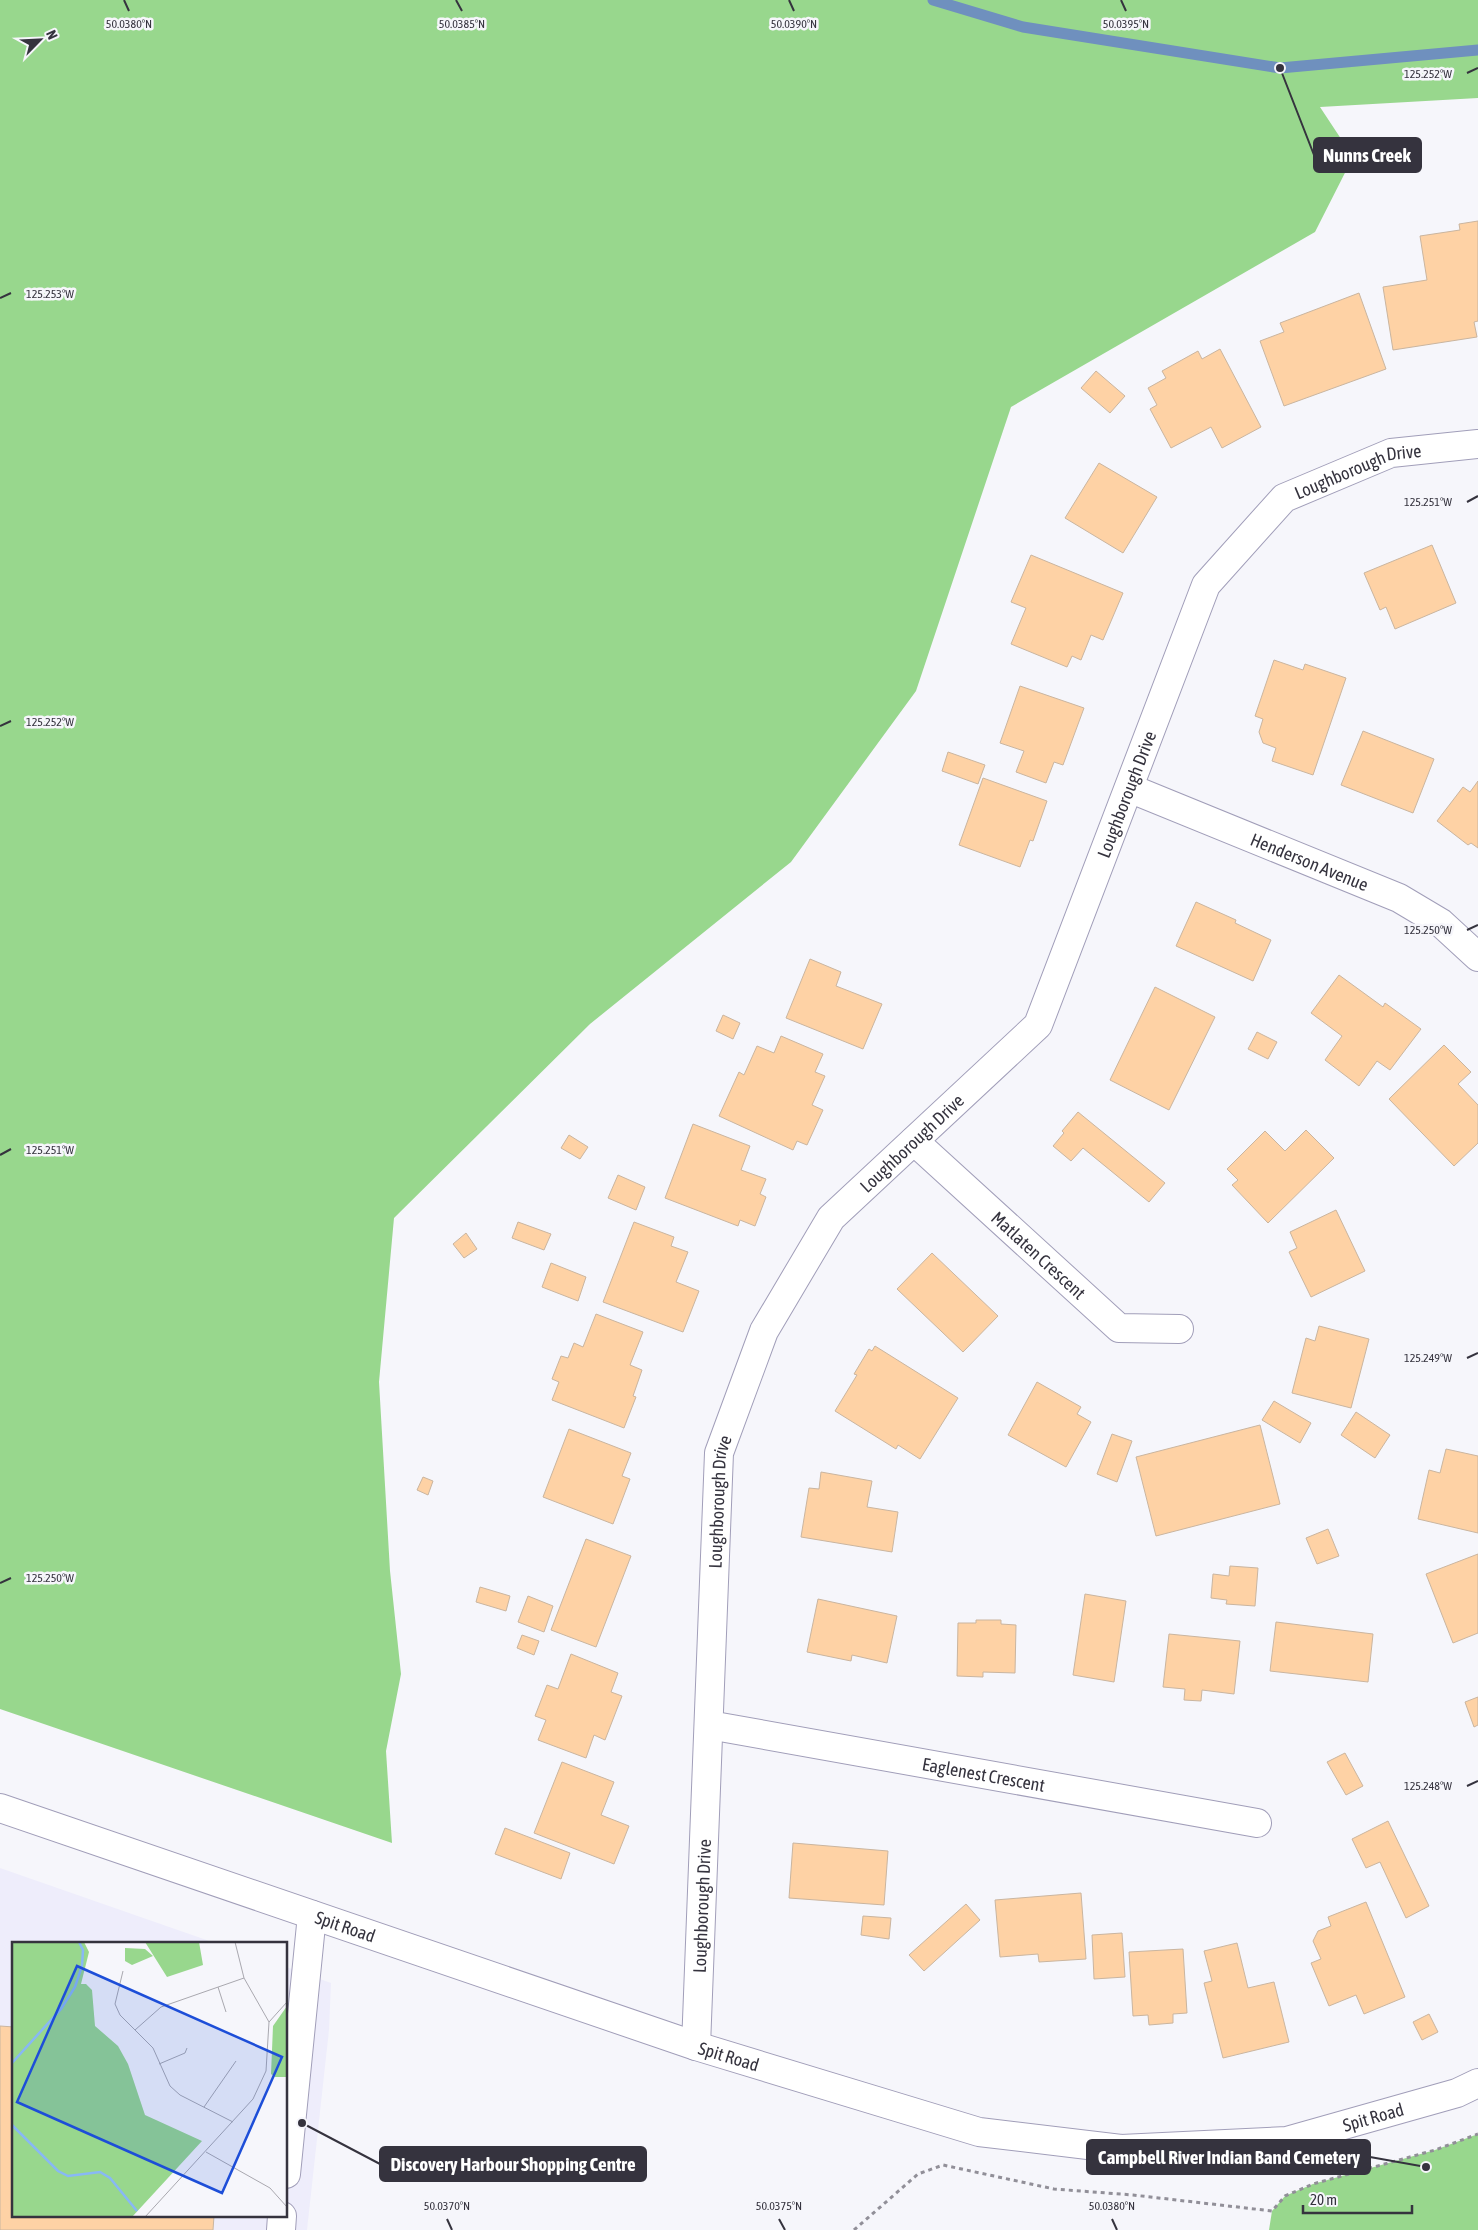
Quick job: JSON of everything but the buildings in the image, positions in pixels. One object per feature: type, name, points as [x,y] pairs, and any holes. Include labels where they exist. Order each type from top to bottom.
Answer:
[{"type":"street","name":"Loughborough Drive","points":[[696,2046],[719,1453],[764,1331],[832,1218],[1038,1025],[1206,585],[1284,498],[1391,452],[1478,444]]},
{"type":"street","name":"Henderson Avenue","points":[[1129,788],[1398,898],[1441,923],[1478,957]]},
{"type":"street","name":"Matlaten Crescent","points":[[914,1141],[1119,1328],[1179,1330]]},
{"type":"street","name":"Eaglenest Crescent","points":[[709,1725],[1257,1823]]},
{"type":"street","name":"Spit Road","points":[[0,1808],[696,2046],[979,2132],[1121,2149],[1287,2141],[1457,2093],[1478,2084]]},
{"type":"street","points":[[288,2154],[312,1915]]},
{"type":"path","points":[[854,2230],[918,2174],[943,2165],[1054,2189],[1133,2195],[1272,2211],[1285,2196],[1313,2184],[1435,2150],[1478,2134]]},
{"type":"shaded area","points":[[0,1868],[212,1942],[12,1942],[12,2218],[288,2218],[288,1968],[331,1983],[329,2030],[307,2230],[0,2230]]},
{"type":"green space","points":[[0,0],[1478,0],[1478,98],[1320,107],[1353,157],[1315,232],[1011,407],[916,691],[791,862],[590,1024],[394,1218],[379,1382],[390,1571],[401,1674],[386,1751],[392,1843],[0,1709]]},
{"type":"green space","points":[[1478,2134],[1478,2230],[1269,2230],[1272,2211],[1285,2196],[1313,2184],[1435,2150]]},
{"type":"waterway","points":[[933,0],[1023,27],[1280,68],[1478,50]]},
{"type":"place","name":"Nunns Creek","points":[[1280,68]]},
{"type":"place","name":"Discovery Harbour Shopping Centre","points":[[302,2123]]},
{"type":"place","name":"Campbell River Indian Band Cemetery","points":[[1426,2167]]}]
